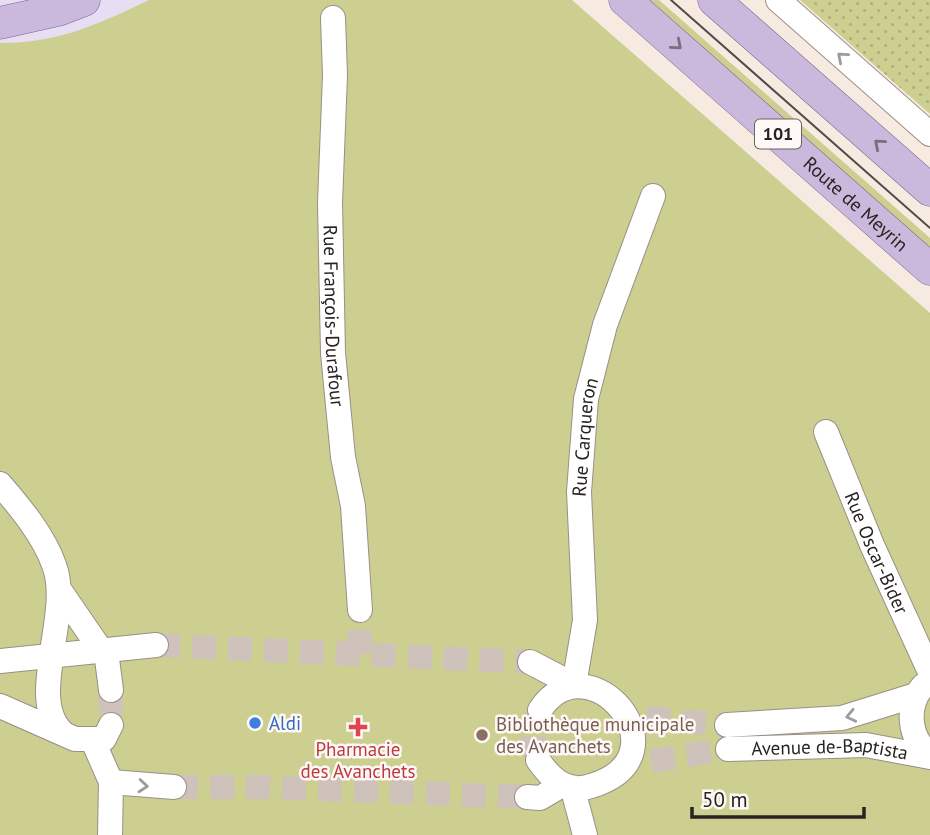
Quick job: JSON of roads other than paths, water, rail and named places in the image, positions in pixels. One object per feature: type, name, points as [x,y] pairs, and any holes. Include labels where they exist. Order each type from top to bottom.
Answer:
[{"type":"main road","points":[[0,23],[84,0]]},
{"type":"main road","name":"Route de Meyrin","points":[[625,0],[930,269]]},
{"type":"main road","points":[[714,0],[930,190]]},
{"type":"main road","points":[[0,5],[40,14]]},
{"type":"street","points":[[778,0],[930,134]]},
{"type":"street","name":"Rue François-Durafour","points":[[333,18],[335,75],[330,203],[334,353],[343,457],[353,506],[360,610]]},
{"type":"street","name":"Rue Carqueron","points":[[574,685],[585,620],[579,492],[586,399],[605,325],[653,196]]},
{"type":"street","name":"Rue Oscar-Bider","points":[[826,432],[872,545],[930,672]]},
{"type":"street","points":[[0,484],[14,499],[55,565],[59,589],[54,653],[48,674],[48,703],[52,723],[85,734],[111,782],[110,835]]},
{"type":"street","points":[[59,589],[102,652],[110,673],[111,690]]},
{"type":"street","points":[[0,661],[54,653],[102,652],[156,645]]},
{"type":"street","points":[[530,662],[574,685],[613,700],[637,716],[630,756],[622,770]]},
{"type":"street","points":[[540,710],[554,693],[574,685]]},
{"type":"street","points":[[923,688],[911,708],[914,731],[930,755]]},
{"type":"street","name":"Avenue de-Baptista","points":[[923,688],[842,718],[727,736],[866,745],[930,755]]},
{"type":"street","points":[[0,706],[85,734]]},
{"type":"street","points":[[538,760],[567,787],[585,835]]},
{"type":"street","points":[[527,797],[540,798],[567,787],[607,781],[622,770],[650,761]]},
{"type":"street","points":[[111,782],[174,787]]},
{"type":"tunnel","points":[[359,654],[360,610]]},
{"type":"tunnel","points":[[156,645],[530,662]]},
{"type":"tunnel","points":[[111,690],[111,725]]},
{"type":"tunnel","points":[[538,760],[534,735],[540,710]]},
{"type":"tunnel","points":[[646,718],[727,725]]},
{"type":"tunnel","points":[[651,761],[728,749]]},
{"type":"tunnel","points":[[174,787],[262,787],[527,797]]},
{"type":"tram line","points":[[671,0],[930,228]]},
{"type":"place","name":"Aldi","points":[[255,723]]},
{"type":"place","name":"Pharmacie des Avanchets","points":[[358,727]]},
{"type":"place","name":"Bibliothèque municipale des Avanchets","points":[[482,735]]}]
